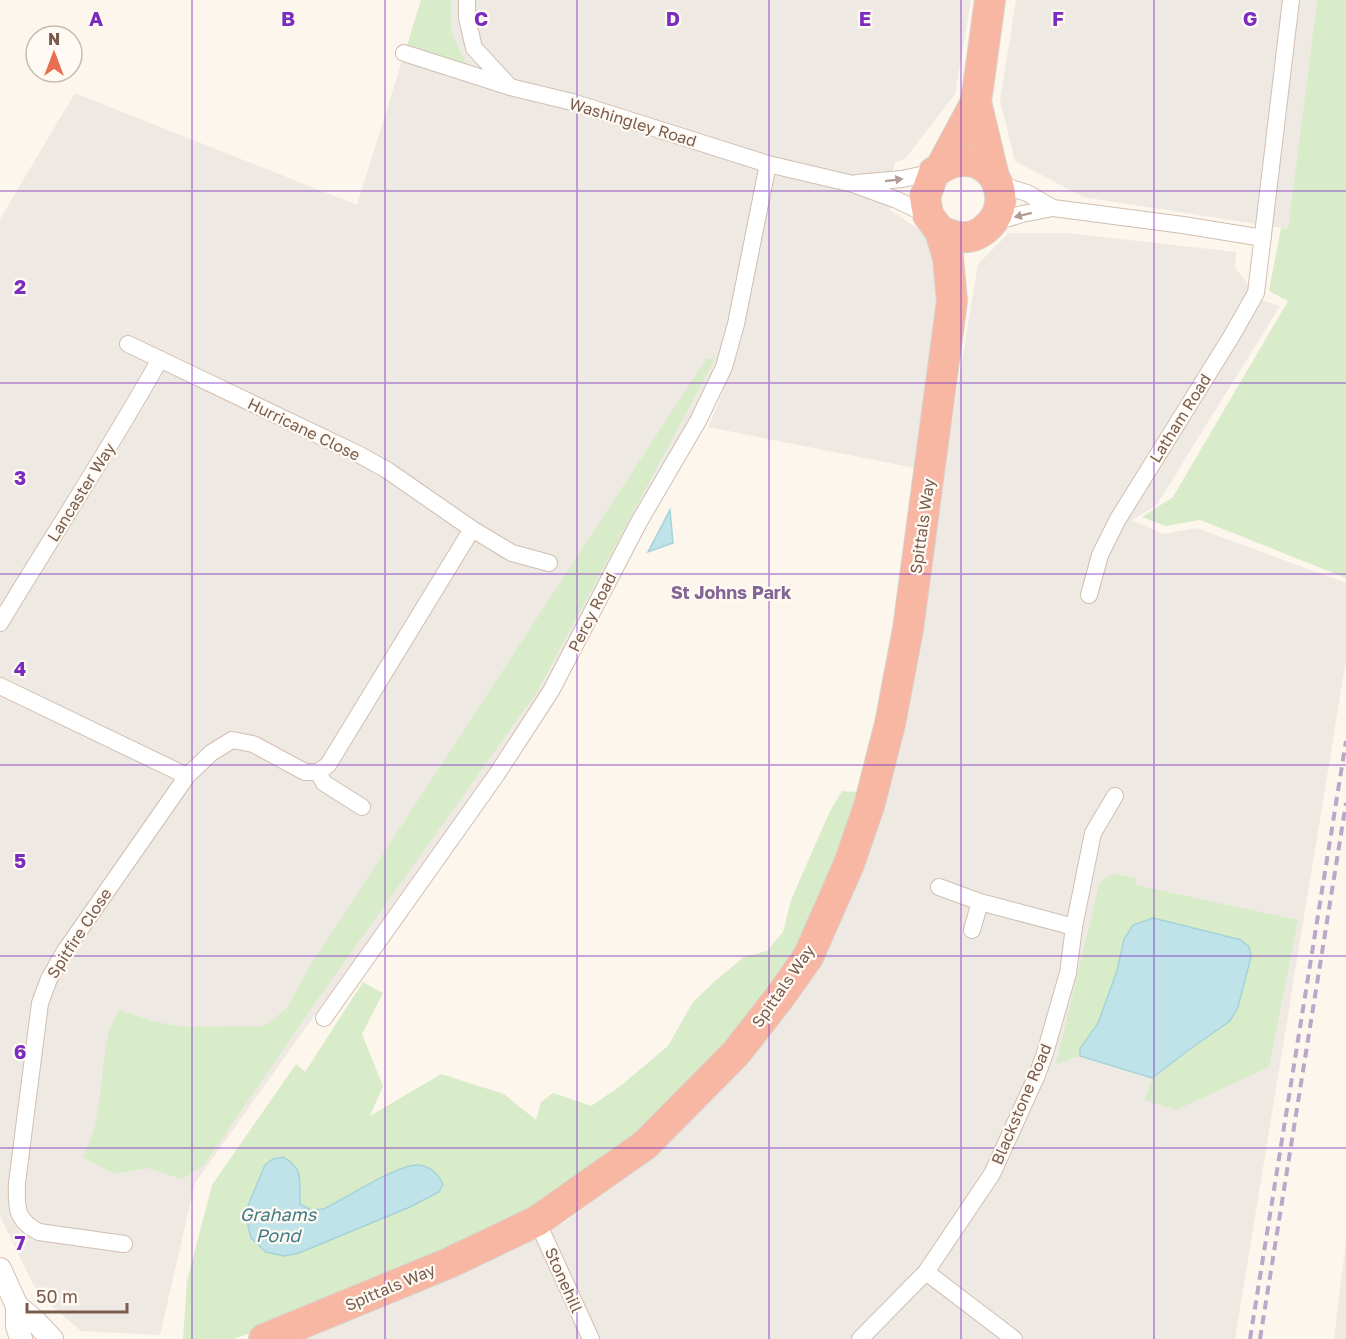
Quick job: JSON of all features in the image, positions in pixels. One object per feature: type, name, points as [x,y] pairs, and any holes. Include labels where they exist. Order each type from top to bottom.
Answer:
[{"type":"highway","points":[[952,301],[949,263],[924,197],[976,102],[990,0]]},
{"type":"highway","points":[[952,301],[985,229],[1000,211],[1001,196],[976,102]]},
{"type":"highway","points":[[937,171],[955,162],[968,162],[979,164],[996,181]]},
{"type":"highway","points":[[934,223],[952,236],[965,238],[985,229]]},
{"type":"highway","name":"Spittals Way","points":[[264,1339],[449,1263],[537,1221],[645,1145],[736,1053],[808,957],[849,864],[869,806],[890,724],[908,628],[952,301]]},
{"type":"street","points":[[467,0],[467,18],[474,48],[510,87]]},
{"type":"street","name":"Latham Road","points":[[1089,595],[1100,555],[1118,519],[1256,293],[1291,0]]},
{"type":"street","name":"Washingley Road","points":[[404,53],[510,87],[572,102],[768,164],[853,184],[897,200],[934,223]]},
{"type":"street","name":"Percy Road","points":[[324,1018],[497,774],[551,691],[639,522],[698,421],[724,367],[733,335],[768,164]]},
{"type":"street","name":"Washingley Road","points":[[853,184],[902,179],[937,171]]},
{"type":"street","points":[[996,181],[1027,193],[1053,208]]},
{"type":"street","points":[[985,229],[1022,214],[1053,208],[1263,238]]},
{"type":"street","name":"Hurricane Close","points":[[128,344],[360,455],[387,470],[472,529],[512,553],[549,563]]},
{"type":"street","name":"Lancaster Way","points":[[0,623],[122,427],[160,359]]},
{"type":"street","points":[[318,772],[328,765],[337,751],[472,529]]},
{"type":"street","points":[[0,686],[187,776]]},
{"type":"street","name":"Spitfire Close","points":[[124,1244],[39,1232],[28,1226],[16,1204],[40,1003],[49,979],[65,951],[187,776],[211,753],[232,740],[253,744],[305,772],[318,772],[324,783],[362,807]]},
{"type":"street","name":"Blackstone Road","points":[[860,1339],[926,1272],[992,1174],[1037,1075],[1068,973],[1074,927],[1094,833],[1115,796]]},
{"type":"street","points":[[939,887],[980,902],[1074,927]]},
{"type":"street","points":[[972,930],[980,902]]},
{"type":"street","name":"Stonehill","points":[[537,1221],[591,1339]]},
{"type":"street","points":[[926,1272],[1014,1339]]},
{"type":"street","points":[[3,1275],[17,1306],[17,1326],[21,1339]]},
{"type":"street","points":[[3,1275],[6,1339]]},
{"type":"street","points":[[17,1306],[52,1339]]},
{"type":"shaded area","points":[[421,0],[971,0],[955,94],[905,159],[895,162],[888,187],[890,210],[917,228],[926,237],[943,269],[920,469],[708,427],[724,390],[705,390],[528,716],[195,1183],[160,1335],[81,1331],[38,1294],[0,1216],[0,219],[75,93],[357,205]]},
{"type":"shaded area","points":[[1016,0],[1317,0],[1288,229],[1083,197],[1015,161],[1000,100]]},
{"type":"shaded area","points":[[1009,233],[1066,233],[1236,252],[1235,268],[1261,300],[1280,306],[1156,506],[1132,520],[1163,534],[1197,528],[1346,583],[1346,660],[1235,1339],[304,1339],[453,1270],[565,1222],[632,1173],[750,1059],[902,724],[978,264]]},
{"type":"shaded area","points":[[1346,1240],[1346,1339],[1334,1339]]},
{"type":"green space","points":[[421,0],[451,0],[451,31],[468,68],[406,49]]},
{"type":"green space","points":[[1317,0],[1346,0],[1346,578],[1200,520],[1166,526],[1142,517],[1173,497],[1288,301],[1269,291],[1281,228],[1288,229]]},
{"type":"green space","points":[[706,359],[715,359],[537,692],[318,999],[203,1166],[182,1179],[147,1168],[114,1174],[83,1157],[95,1127],[109,1031],[119,1010],[156,1022],[185,1027],[264,1026],[286,1009],[310,966]]},
{"type":"green space","points":[[842,791],[873,793],[805,951],[647,1132],[598,1159],[527,1217],[311,1312],[233,1339],[183,1339],[187,1281],[212,1185],[296,1064],[305,1072],[363,982],[383,993],[362,1034],[383,1086],[370,1116],[441,1074],[504,1094],[536,1120],[541,1102],[553,1093],[591,1106],[619,1087],[668,1046],[693,1002],[715,981],[744,957],[767,951],[783,932],[791,900],[830,811]]},
{"type":"green space","points":[[1116,874],[1136,878],[1136,885],[1298,920],[1269,1067],[1176,1110],[1145,1100],[1152,1078],[1190,1049],[1124,939],[1114,983],[1097,1024],[1083,1044],[1080,1056],[1056,1064],[1099,885],[1105,877]]},
{"type":"water","points":[[670,510],[673,543],[648,552]]},
{"type":"water","points":[[1153,918],[1241,940],[1249,947],[1251,957],[1238,1007],[1230,1021],[1152,1078],[1080,1056],[1080,1049],[1098,1023],[1117,971],[1124,939],[1133,925]]},
{"type":"water","name":"Grahams Pond","points":[[283,1157],[298,1171],[300,1204],[311,1210],[324,1209],[385,1176],[410,1166],[418,1165],[430,1169],[443,1184],[439,1192],[410,1207],[299,1253],[284,1256],[266,1252],[251,1238],[245,1213],[265,1165],[273,1159]]},
{"type":"railway","points":[[1250,1339],[1346,741]]},
{"type":"railway","points":[[1260,1339],[1346,803]]},
{"type":"district","name":"St Johns Park","points":[[731,592]]}]
